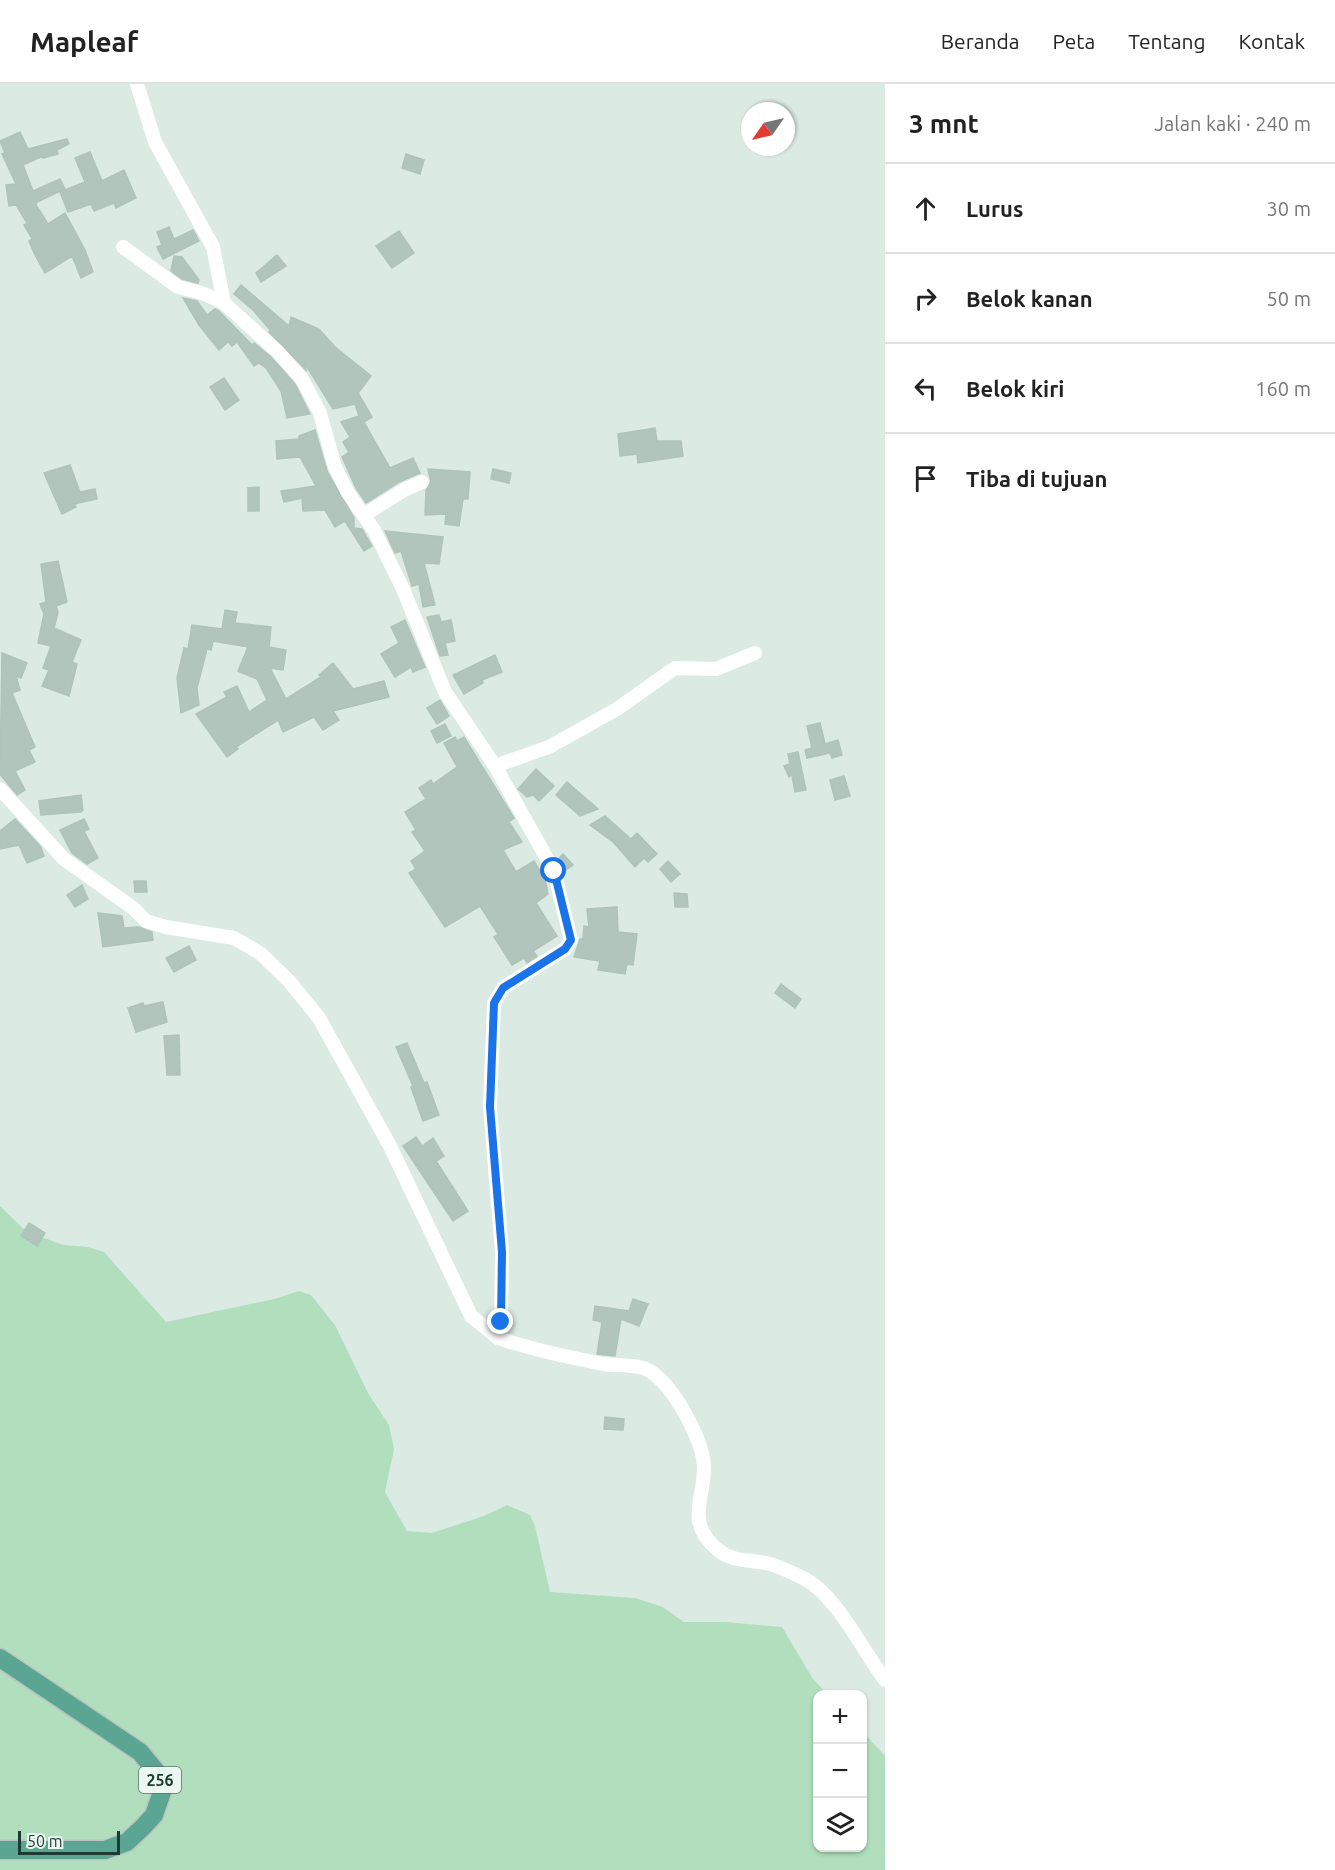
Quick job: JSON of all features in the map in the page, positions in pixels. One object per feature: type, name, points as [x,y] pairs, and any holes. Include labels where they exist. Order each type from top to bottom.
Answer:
[{"type":"main road","name":"256","points":[[0,1658],[140,1752],[159,1775],[162,1792],[154,1815],[144,1826],[127,1842],[105,1850],[0,1850]]},
{"type":"street","points":[[138,84],[154,142],[213,247],[224,303]]},
{"type":"street","points":[[123,247],[178,287],[202,293],[224,303],[277,351],[302,379],[320,413],[335,467],[364,515],[403,589],[445,692],[495,766],[554,871],[571,940],[565,949],[503,988],[494,1003],[490,1107],[502,1252],[498,1338]]},
{"type":"street","points":[[364,515],[395,495],[423,482]]},
{"type":"street","points":[[495,766],[549,747],[616,709],[675,668],[716,669],[755,653]]},
{"type":"street","points":[[0,789],[64,859],[133,908],[146,921],[234,938],[260,953],[289,981],[319,1018],[390,1146],[471,1316],[498,1338],[544,1353],[646,1369],[662,1382],[677,1400],[704,1464],[698,1518],[706,1535],[718,1550],[738,1561],[769,1564],[806,1579],[832,1604],[885,1680]]},
{"type":"green space","points":[[0,1206],[26,1231],[63,1245],[88,1247],[104,1252],[166,1322],[274,1299],[299,1291],[311,1295],[335,1325],[368,1393],[389,1425],[394,1449],[385,1492],[407,1531],[432,1533],[484,1516],[507,1505],[530,1515],[535,1526],[550,1592],[635,1598],[663,1607],[684,1622],[726,1622],[782,1627],[813,1679],[823,1690],[813,1690],[813,1852],[867,1852],[867,1736],[885,1756],[885,1870],[0,1870]]},
{"type":"building","points":[[20,132],[28,149],[67,139],[69,144],[57,150],[58,154],[43,158],[43,156],[23,165],[33,191],[60,179],[65,189],[37,202],[36,205],[48,224],[65,213],[85,250],[93,272],[81,278],[72,256],[45,273],[29,241],[32,239],[24,225],[27,223],[16,205],[9,206],[6,185],[16,184],[2,154],[5,153],[0,141]]},
{"type":"building","points":[[90,152],[102,181],[124,170],[136,198],[116,208],[114,203],[94,211],[91,204],[68,212],[60,192],[85,182],[75,158]]},
{"type":"building","points":[[406,154],[424,160],[420,174],[402,168]]},
{"type":"building","points":[[169,227],[174,239],[193,230],[199,241],[163,259],[157,247],[162,245],[157,232]]},
{"type":"building","points":[[399,231],[414,253],[392,268],[376,246]]},
{"type":"building","points":[[277,255],[286,266],[261,282],[256,273]]},
{"type":"building","points":[[174,256],[182,257],[199,280],[198,283],[182,279],[171,271]]},
{"type":"building","points":[[241,285],[289,326],[291,317],[319,329],[335,347],[371,376],[358,393],[372,417],[364,422],[390,468],[413,458],[420,473],[399,482],[366,503],[356,488],[342,457],[349,452],[343,442],[350,437],[341,422],[359,416],[355,404],[333,409],[304,362],[306,370],[269,332],[271,331],[254,311],[234,294]]},
{"type":"building","points":[[183,298],[197,301],[207,315],[215,309],[219,311],[252,345],[254,343],[271,357],[295,384],[310,414],[287,418],[281,391],[266,368],[259,363],[254,366],[237,342],[232,346],[228,342],[219,350],[199,325]]},
{"type":"building","points":[[224,378],[239,400],[225,410],[210,387]]},
{"type":"building","points":[[655,428],[657,441],[681,441],[683,456],[638,463],[637,454],[620,456],[618,434]]},
{"type":"building","points":[[315,430],[327,471],[354,518],[354,528],[362,529],[372,546],[364,551],[345,521],[335,527],[325,510],[303,511],[302,498],[284,502],[281,491],[316,486],[300,457],[277,459],[276,441],[299,439],[299,436]]},
{"type":"building","points":[[70,465],[80,492],[95,489],[97,499],[74,504],[76,507],[62,514],[44,473]]},
{"type":"building","points":[[428,469],[470,472],[468,499],[463,499],[459,526],[445,524],[446,514],[425,515],[426,490],[431,482]]},
{"type":"building","points":[[493,469],[511,473],[509,483],[491,479]]},
{"type":"building","points":[[259,487],[259,511],[248,511],[248,488]]},
{"type":"building","points":[[385,531],[443,537],[439,564],[424,563],[435,605],[423,607],[419,584],[412,586],[401,551],[395,553]]},
{"type":"building","points":[[58,561],[67,602],[56,606],[58,612],[54,628],[81,640],[72,662],[77,664],[69,696],[42,686],[49,670],[43,668],[51,646],[38,643],[44,614],[40,604],[46,602],[41,564]]},
{"type":"building","points":[[225,610],[237,612],[235,623],[271,627],[269,647],[286,650],[283,670],[270,668],[286,699],[321,677],[319,675],[333,663],[353,689],[384,681],[389,697],[333,711],[339,720],[323,730],[314,717],[283,732],[278,720],[236,747],[238,749],[227,757],[196,714],[227,697],[224,692],[237,686],[249,712],[267,700],[257,679],[238,671],[248,647],[213,641],[211,650],[207,649],[197,688],[199,705],[181,713],[177,678],[184,648],[188,649],[192,625],[222,629]]},
{"type":"building","points":[[439,615],[441,622],[451,620],[455,641],[445,643],[448,655],[440,656],[427,617]]},
{"type":"building","points":[[405,620],[425,667],[413,672],[411,667],[395,677],[381,654],[399,643],[391,627]]},
{"type":"building","points":[[2,653],[27,663],[21,678],[16,676],[20,690],[12,693],[35,747],[29,750],[35,762],[15,771],[25,790],[17,795],[0,774]]},
{"type":"building","points":[[495,655],[502,672],[482,680],[483,683],[464,694],[453,675]]},
{"type":"building","points":[[440,700],[449,716],[437,724],[427,708]]},
{"type":"building","points":[[820,723],[825,744],[838,740],[842,755],[832,758],[830,753],[807,758],[805,750],[812,748],[807,726]]},
{"type":"building","points":[[445,724],[451,736],[437,743],[431,731]]},
{"type":"building","points":[[455,737],[457,741],[464,737],[514,818],[509,822],[522,842],[503,850],[516,872],[534,861],[545,879],[548,894],[536,903],[557,936],[533,951],[537,956],[527,963],[524,958],[512,965],[494,937],[498,934],[480,906],[445,927],[409,873],[416,869],[411,861],[425,851],[412,832],[416,830],[405,812],[426,799],[419,788],[431,780],[433,784],[457,767],[444,743]]},
{"type":"building","points":[[798,752],[806,790],[795,792],[792,775],[789,777],[784,766],[790,764],[788,754]]},
{"type":"building","points":[[536,769],[554,786],[539,801],[533,795],[527,797],[518,789]]},
{"type":"building","points":[[844,776],[850,796],[835,800],[830,780]]},
{"type":"building","points":[[567,782],[598,809],[580,816],[556,795]]},
{"type":"building","points":[[81,795],[83,810],[81,812],[41,815],[39,801]]},
{"type":"building","points":[[605,816],[631,839],[637,833],[657,854],[648,862],[644,858],[635,867],[613,842],[590,825]]},
{"type":"building","points":[[15,819],[40,846],[44,856],[27,863],[19,845],[0,849],[0,831]]},
{"type":"building","points":[[84,819],[89,829],[84,831],[98,858],[87,864],[72,853],[60,830]]},
{"type":"building","points":[[563,854],[573,865],[565,871],[558,859]]},
{"type":"building","points":[[668,861],[680,874],[671,882],[660,869]]},
{"type":"building","points":[[134,881],[146,881],[147,892],[135,892]]},
{"type":"building","points":[[82,885],[88,899],[75,907],[67,895]]},
{"type":"building","points":[[674,893],[687,894],[688,907],[675,907]]},
{"type":"building","points":[[617,907],[618,932],[637,934],[633,965],[627,964],[625,974],[598,970],[600,961],[574,957],[580,939],[583,939],[584,926],[589,927],[587,909]]},
{"type":"building","points":[[98,913],[122,916],[124,928],[139,927],[152,932],[153,940],[103,947]]},
{"type":"building","points":[[189,946],[196,960],[174,972],[166,958]]},
{"type":"building","points":[[781,984],[801,999],[795,1008],[775,993]]},
{"type":"building","points":[[163,1002],[167,1022],[136,1032],[128,1008],[143,1003],[144,1006]]},
{"type":"building","points":[[179,1035],[180,1075],[167,1075],[164,1036]]},
{"type":"building","points":[[407,1043],[424,1083],[427,1082],[439,1115],[423,1121],[411,1087],[413,1086],[396,1047]]},
{"type":"building","points":[[416,1137],[422,1146],[433,1138],[444,1156],[436,1161],[468,1211],[453,1221],[403,1146]]},
{"type":"building","points":[[29,1223],[45,1233],[37,1246],[21,1236]]},
{"type":"building","points":[[633,1299],[648,1304],[639,1326],[621,1319],[615,1356],[597,1354],[602,1322],[593,1320],[595,1306],[629,1311]]},
{"type":"building","points":[[605,1417],[624,1419],[623,1430],[604,1429]]},
{"type":"route","points":[[501,1322],[502,1252],[490,1107],[494,1003],[496,996],[503,988],[565,949],[571,940],[554,871]]}]
